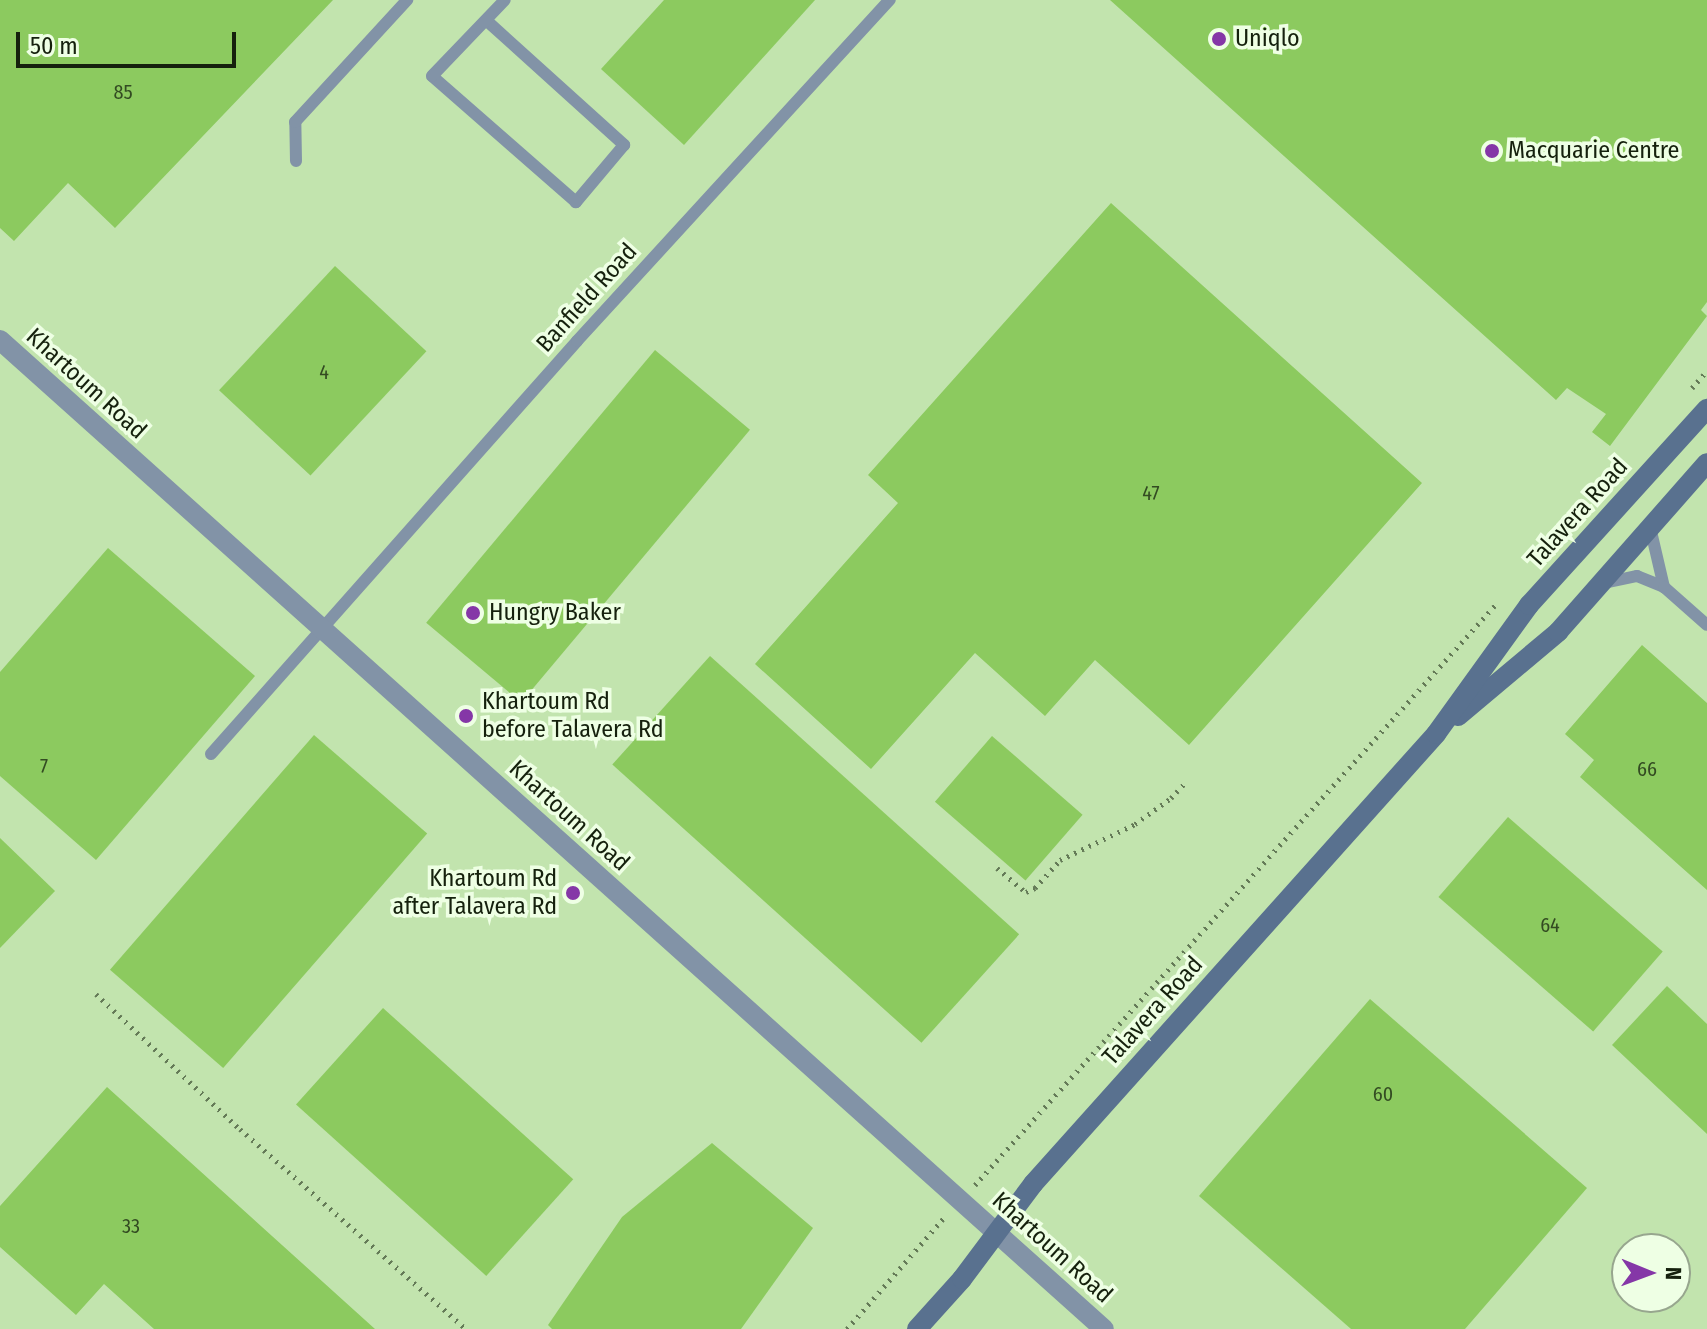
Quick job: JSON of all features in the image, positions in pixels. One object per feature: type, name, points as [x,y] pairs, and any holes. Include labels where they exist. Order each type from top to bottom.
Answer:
[{"type":"main road","name":"Talavera Road","points":[[917,1329],[996,1235],[1033,1184],[1436,734],[1529,605],[1707,409]]},
{"type":"main road","name":"Talavera Road","points":[[1436,734],[1558,632],[1707,463]]},
{"type":"street","name":"Khartoum Road","points":[[0,340],[1104,1329]]},
{"type":"lane","points":[[296,161],[295,122],[407,0]]},
{"type":"lane","points":[[487,21],[624,145],[576,202],[432,76],[505,0]]},
{"type":"lane","name":"Banfield Road","points":[[211,754],[577,341],[890,0]]},
{"type":"lane","points":[[1650,527],[1664,587]]},
{"type":"lane","points":[[1601,583],[1637,576],[1664,587],[1707,625]]},
{"type":"path","points":[[1687,393],[1707,371]]},
{"type":"path","points":[[847,1329],[1498,602]]},
{"type":"path","points":[[997,868],[1026,892],[1035,888],[1060,860],[1135,824],[1171,798],[1186,782]]},
{"type":"path","points":[[96,994],[240,1129],[466,1329]]},
{"type":"building","points":[[0,0],[333,0],[115,228],[68,183],[14,241],[0,228]]},
{"type":"building","points":[[664,0],[815,0],[684,145],[601,69]]},
{"type":"building","name":"Macquarie Centre","points":[[1110,0],[1707,0],[1707,302],[1701,310],[1707,316],[1610,446],[1592,432],[1606,414],[1567,388],[1556,400]]},
{"type":"building","points":[[1111,203],[1422,483],[1189,745],[1095,660],[1045,716],[975,653],[871,769],[755,664],[898,503],[868,475]]},
{"type":"building","points":[[335,266],[426,351],[310,476],[219,390]]},
{"type":"building","points":[[655,350],[750,430],[521,702],[426,623]]},
{"type":"building","points":[[108,548],[255,676],[96,860],[0,776],[0,672]]},
{"type":"building","points":[[1642,645],[1707,703],[1707,890],[1580,777],[1594,760],[1565,734]]},
{"type":"building","points":[[710,656],[1019,934],[921,1043],[612,764]]},
{"type":"building","points":[[314,735],[427,833],[223,1068],[110,970]]},
{"type":"building","points":[[992,736],[1083,815],[1025,880],[935,802]]},
{"type":"building","points":[[1508,817],[1663,951],[1593,1031],[1438,897]]},
{"type":"building","points":[[0,838],[55,891],[0,948]]},
{"type":"building","points":[[1667,986],[1707,1024],[1707,1134],[1612,1045]]},
{"type":"building","points":[[1370,999],[1587,1188],[1465,1329],[1351,1329],[1199,1196]]},
{"type":"building","points":[[383,1008],[573,1179],[486,1276],[296,1105]]},
{"type":"building","points":[[107,1087],[375,1329],[154,1329],[104,1284],[76,1315],[0,1247],[0,1206]]},
{"type":"building","points":[[712,1143],[813,1228],[741,1329],[552,1329],[548,1325],[622,1217]]},
{"type":"place","name":"Uniqlo","points":[[1219,39]]},
{"type":"place","name":"Macquarie Centre","points":[[1492,151]]},
{"type":"place","name":"Hungry Baker","points":[[473,613]]},
{"type":"place","name":"Khartoum Rd before Talavera Rd","points":[[466,716]]},
{"type":"place","name":"Khartoum Rd after Talavera Rd","points":[[573,893]]}]
